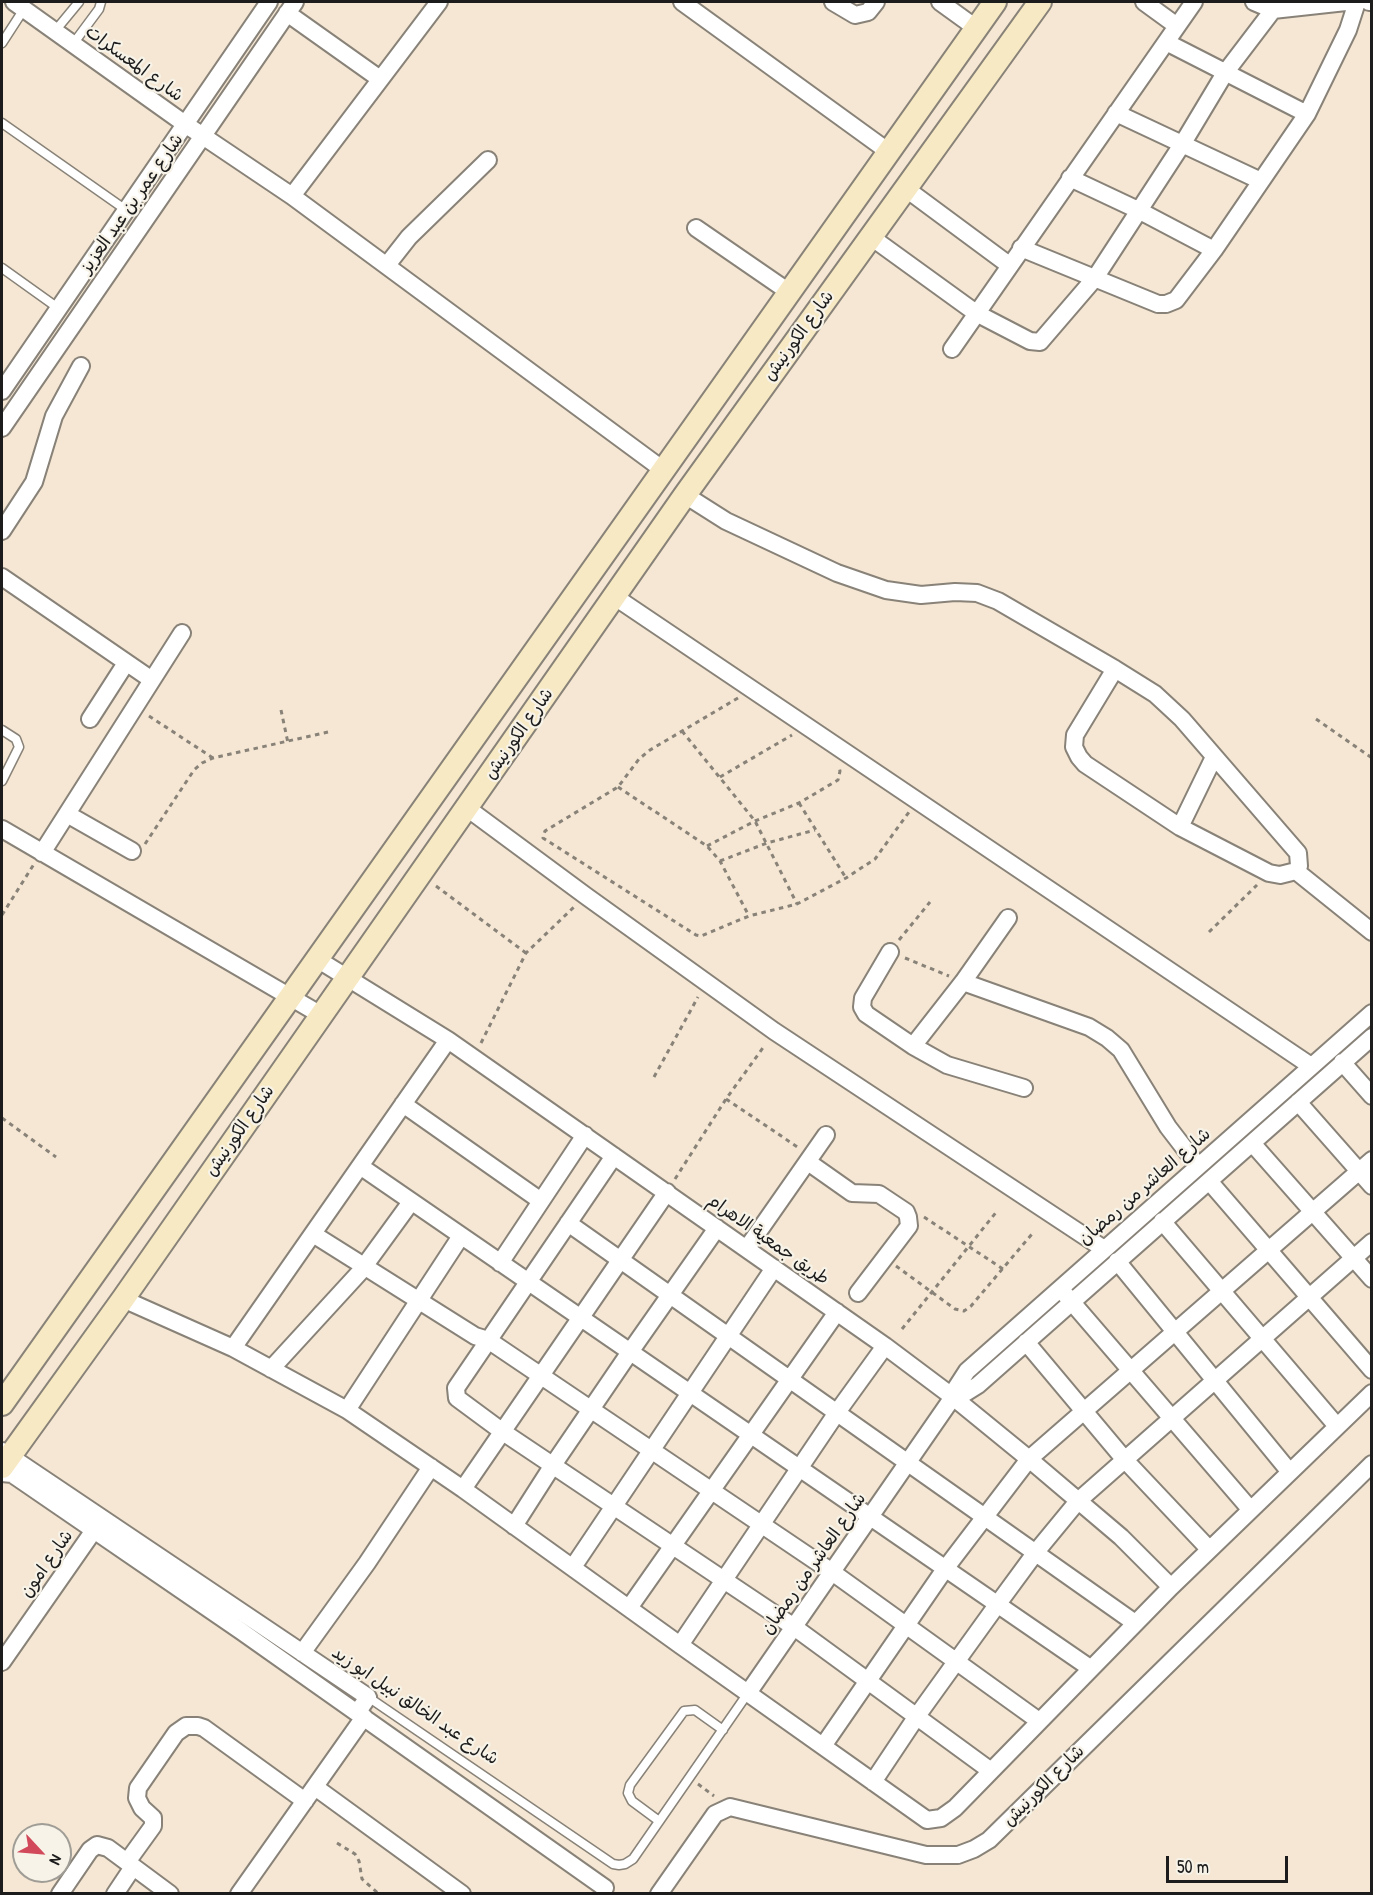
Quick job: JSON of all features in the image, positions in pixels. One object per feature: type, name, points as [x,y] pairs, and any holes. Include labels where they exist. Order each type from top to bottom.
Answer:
[{"type":"main road","name":"شارع الكورنيش","points":[[2,1404],[662,469],[995,2]]},
{"type":"main road","name":"شارع الكورنيش","points":[[3,1462],[123,1299],[685,495],[1040,2]]},
{"type":"main road","points":[[686,436],[713,456]]},
{"type":"main road","points":[[662,469],[685,495]]},
{"type":"street","name":"شارع عمر بن عبد العزيز","points":[[2,391],[269,2]]},
{"type":"street","points":[[292,196],[439,2]]},
{"type":"street","points":[[682,2],[889,152]]},
{"type":"street","points":[[833,2],[855,15],[868,12],[876,2]]},
{"type":"street","points":[[940,2],[976,28]]},
{"type":"street","points":[[1144,2],[1177,26]]},
{"type":"street","points":[[952,349],[1194,2]]},
{"type":"street","points":[[1254,2],[1272,10],[1298,4],[1346,2]]},
{"type":"street","points":[[1021,248],[1158,304],[1167,304],[1176,300],[1214,250],[1307,114],[1348,30],[1357,2]]},
{"type":"street","name":"شارع المعسكرات","points":[[19,5],[185,124],[292,196],[662,469]]},
{"type":"street","name":"شارع عمر بن عبد العزيز","points":[[2,428],[291,8]]},
{"type":"street","points":[[291,8],[380,79]]},
{"type":"street","points":[[871,237],[976,313],[1030,340],[1040,342],[1095,278],[1183,143],[1225,73],[1272,10]]},
{"type":"street","points":[[1166,42],[1307,114]]},
{"type":"street","points":[[1116,113],[1261,181]]},
{"type":"street","points":[[387,265],[409,237],[488,160]]},
{"type":"street","points":[[1070,178],[1214,250]]},
{"type":"street","points":[[905,188],[1009,265]]},
{"type":"street","points":[[696,228],[789,292]]},
{"type":"street","points":[[2,531],[34,482],[54,416],[81,366]]},
{"type":"street","points":[[685,495],[736,525],[837,573],[866,584],[909,594],[977,593],[998,601],[1115,669],[1168,704],[1298,853],[1299,866],[1296,871],[1280,875],[1269,873],[1180,827],[1085,764],[1078,757],[1074,747],[1075,735],[1115,669]]},
{"type":"street","points":[[2,577],[152,680]]},
{"type":"street","points":[[615,597],[1311,1066]]},
{"type":"street","points":[[42,853],[182,633]]},
{"type":"street","points":[[90,720],[126,663]]},
{"type":"street","points":[[1180,827],[1214,757]]},
{"type":"street","points":[[467,808],[774,1031],[1104,1249]]},
{"type":"street","points":[[67,814],[132,852]]},
{"type":"street","points":[[2,829],[321,1015]]},
{"type":"street","points":[[1296,871],[1371,932]]},
{"type":"street","points":[[913,1046],[963,982],[1008,918]]},
{"type":"street","points":[[890,952],[863,998],[862,1006],[866,1014],[913,1046],[947,1065],[1024,1088]]},
{"type":"street","name":"طريق جمعية الاهرام","points":[[317,959],[448,1040],[885,1346],[953,1397],[1029,1459],[1121,1537],[1171,1587]]},
{"type":"street","points":[[963,982],[1089,1027],[1107,1038],[1120,1050],[1168,1127],[1198,1166]]},
{"type":"street","name":"شارع العاشر من رمضان","points":[[748,1693],[953,1397],[967,1371],[1371,1013]]},
{"type":"street","name":"شارع العاشر من رمضان","points":[[953,1397],[962,1395],[978,1385],[1371,1037]]},
{"type":"street","points":[[233,1348],[448,1040]]},
{"type":"street","points":[[1342,1062],[1371,1096]]},
{"type":"street","points":[[1298,1102],[1371,1186]]},
{"type":"street","points":[[403,1104],[541,1201]]},
{"type":"street","points":[[500,1263],[585,1135]]},
{"type":"street","points":[[747,1248],[826,1135]]},
{"type":"street","points":[[1252,1143],[1371,1279]]},
{"type":"street","points":[[614,1156],[488,1340],[455,1393],[461,1401],[502,1432],[794,1627],[991,1771]]},
{"type":"street","points":[[809,1159],[852,1193],[874,1193],[883,1196],[906,1212],[908,1217],[909,1226],[858,1293]]},
{"type":"street","points":[[823,1746],[866,1680],[945,1569],[1029,1459],[1371,1160]]},
{"type":"street","points":[[360,1166],[1090,1668]]},
{"type":"street","points":[[1209,1181],[1371,1370]]},
{"type":"street","points":[[463,1489],[667,1192]]},
{"type":"street","points":[[272,1369],[364,1266],[411,1202]]},
{"type":"street","points":[[1162,1221],[1336,1425]]},
{"type":"street","points":[[568,1223],[838,1411],[1135,1623]]},
{"type":"street","points":[[514,1526],[552,1465],[717,1228]]},
{"type":"street","points":[[313,1233],[475,1336],[488,1340],[591,1409],[832,1572],[1039,1720]]},
{"type":"street","points":[[347,1410],[461,1236]]},
{"type":"street","points":[[873,1782],[917,1716],[997,1605],[1078,1501],[1371,1242]]},
{"type":"street","points":[[1117,1261],[1289,1471]]},
{"type":"street","points":[[573,1567],[774,1268]]},
{"type":"street","points":[[1059,1288],[1250,1509]]},
{"type":"street","points":[[123,1299],[233,1348],[347,1410],[463,1489],[927,1820],[935,1820],[948,1815],[1209,1549],[1371,1393]]},
{"type":"street","points":[[629,1608],[837,1312]]},
{"type":"street","points":[[1026,1342],[1125,1460],[1209,1549]]},
{"type":"street","points":[[680,1645],[838,1411],[885,1346]]},
{"type":"street","name":"شارع عبد الخالق نبيل ابو زيد","points":[[3,1462],[246,1624],[360,1715],[605,1888]]},
{"type":"street","name":"شارع الكورنيش","points":[[659,1893],[715,1814],[730,1807],[926,1855],[958,1855],[989,1840],[1371,1464]]},
{"type":"street","points":[[302,1653],[367,1563],[430,1467]]},
{"type":"street","name":"شارع امون","points":[[2,1662],[98,1524]]},
{"type":"street","name":"شارع عبد الخالق نبيل ابو زيد","points":[[246,1624],[302,1653],[368,1697]]},
{"type":"street","points":[[239,1893],[315,1787],[360,1715],[368,1697]]},
{"type":"street","points":[[115,1893],[153,1826],[151,1815],[139,1803],[138,1788],[176,1733],[186,1726],[204,1728],[305,1801]]},
{"type":"street","points":[[315,1787],[462,1893]]},
{"type":"street","points":[[60,1893],[90,1850],[97,1845],[108,1848],[170,1893]]},
{"type":"lane","points":[[55,31],[79,2]]},
{"type":"lane","points":[[73,44],[99,9],[101,2]]},
{"type":"lane","points":[[2,43],[19,5]]},
{"type":"lane","points":[[2,123],[126,210]]},
{"type":"lane","points":[[2,268],[58,308]]},
{"type":"lane","points":[[2,730],[16,740],[19,747],[2,778]]},
{"type":"lane","name":"شارع عبد الخالق نبيل ابو زيد","points":[[368,1697],[613,1864],[625,1864],[633,1859],[748,1693]]},
{"type":"lane","points":[[659,1821],[632,1801],[628,1793],[630,1785],[684,1711],[695,1710],[723,1730]]},
{"type":"path","points":[[743,696],[650,750],[639,759],[618,787],[545,831],[543,838],[696,935],[706,936],[749,916],[797,904],[846,878],[875,859],[918,801]]},
{"type":"path","points":[[135,707],[213,758]]},
{"type":"path","points":[[281,710],[288,743]]},
{"type":"path","points":[[1316,719],[1371,758]]},
{"type":"path","points":[[720,777],[801,730]]},
{"type":"path","points":[[682,731],[755,821],[797,904]]},
{"type":"path","points":[[132,852],[141,850],[194,770],[202,763],[213,758],[288,743],[328,732]]},
{"type":"path","points":[[707,846],[755,821],[799,803],[837,780],[840,771],[837,764]]},
{"type":"path","points":[[618,787],[707,846],[720,861],[749,916]]},
{"type":"path","points":[[799,803],[846,878]]},
{"type":"path","points":[[720,861],[767,843],[815,830]]},
{"type":"path","points":[[2,915],[42,853]]},
{"type":"path","points":[[1209,932],[1269,873]]},
{"type":"path","points":[[420,874],[526,953]]},
{"type":"path","points":[[473,1058],[526,953],[586,896]]},
{"type":"path","points":[[930,902],[890,952],[963,982]]},
{"type":"path","points":[[654,1077],[706,982]]},
{"type":"path","points":[[667,1192],[726,1099],[774,1031]]},
{"type":"path","points":[[726,1099],[809,1159]]},
{"type":"path","points":[[2,1118],[56,1157]]},
{"type":"path","points":[[902,1329],[998,1210]]},
{"type":"path","points":[[908,1217],[918,1216],[929,1219],[1003,1269]]},
{"type":"path","points":[[885,1258],[955,1309],[964,1311],[971,1306],[1032,1234]]},
{"type":"path","points":[[695,1782],[713,1795]]},
{"type":"path","points":[[337,1843],[355,1854],[359,1861],[362,1879],[379,1893]]}]
